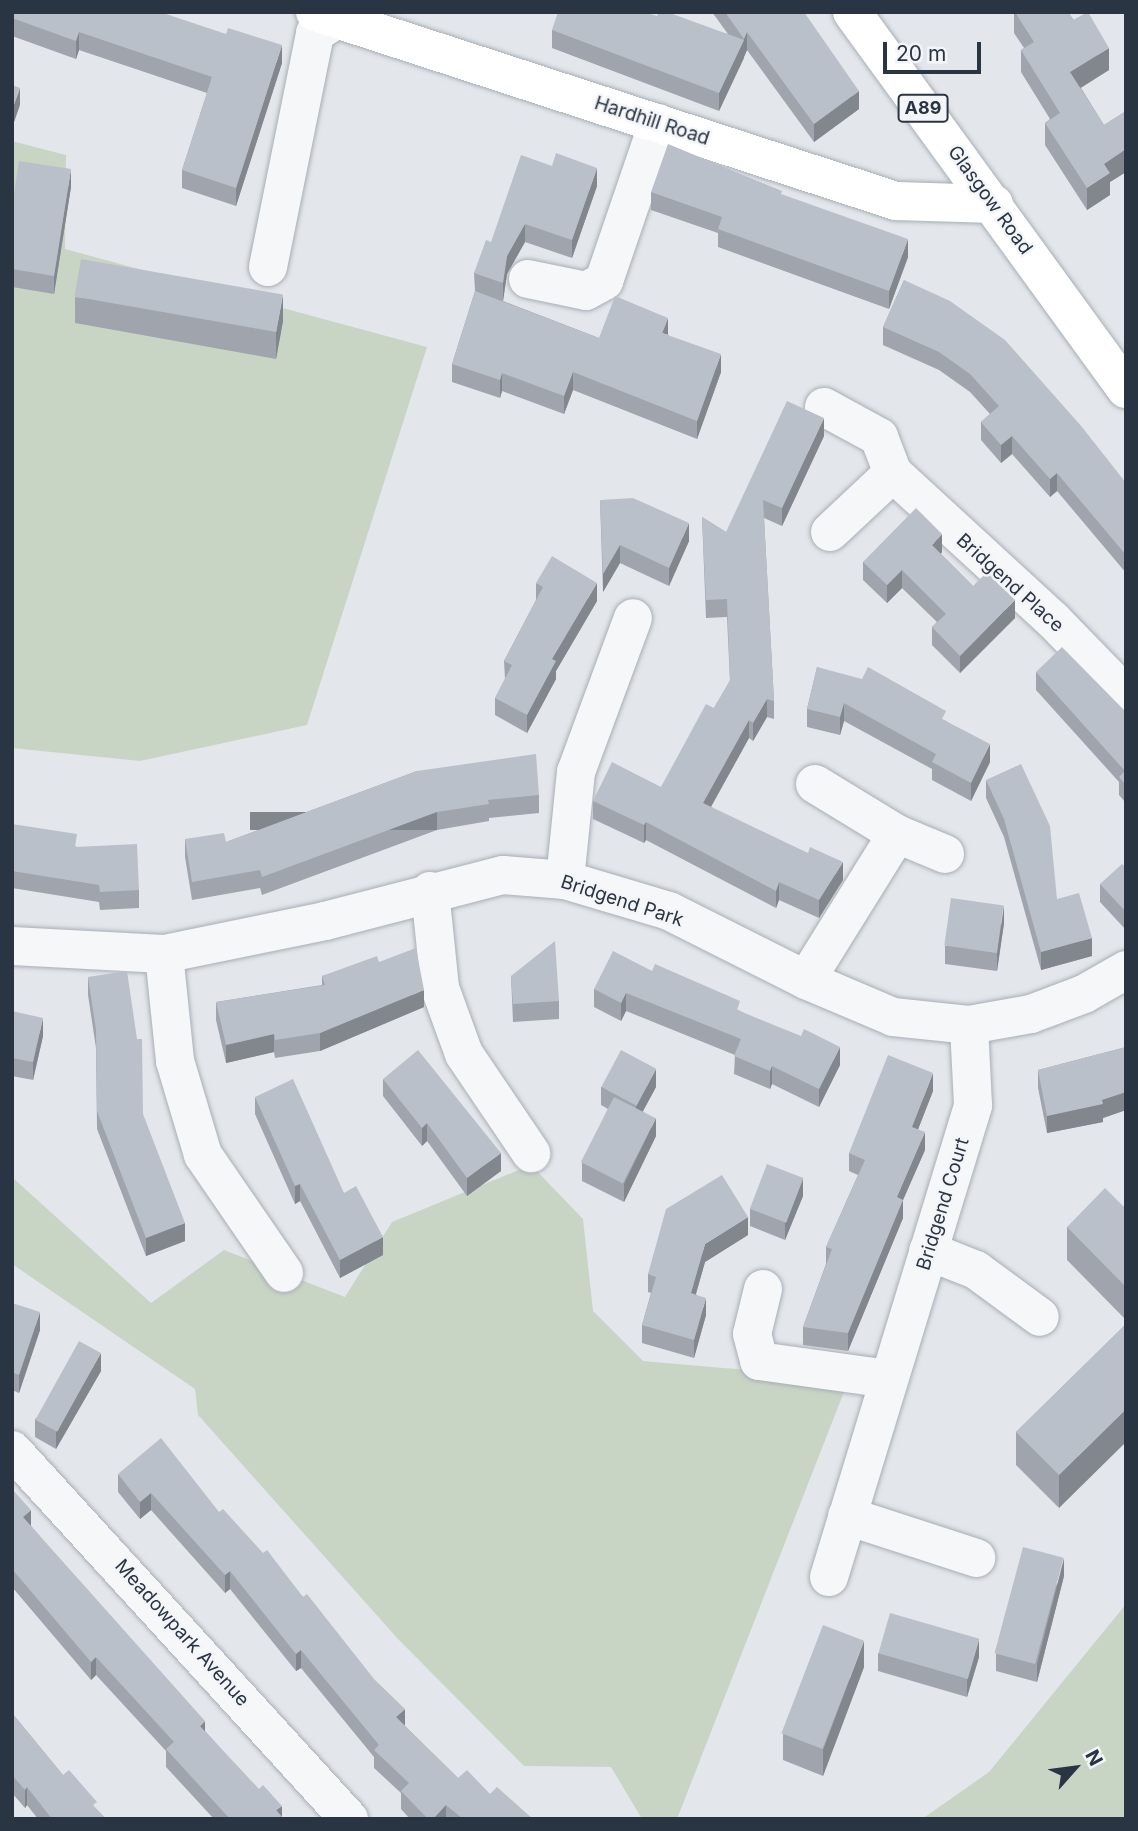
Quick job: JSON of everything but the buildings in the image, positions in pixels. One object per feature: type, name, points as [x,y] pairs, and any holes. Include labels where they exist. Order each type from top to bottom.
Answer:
[{"type":"main road","name":"Glasgow Road","points":[[852,12],[1126,389]]},
{"type":"main road","name":"Hardhill Road","points":[[326,16],[896,201],[994,204]]},
{"type":"street","points":[[268,267],[315,33],[326,16]]},
{"type":"street","points":[[528,279],[586,292],[604,281],[658,123]]},
{"type":"street","name":"Bridgend Place","points":[[824,407],[879,437],[893,473],[1053,620],[1126,695]]},
{"type":"street","points":[[830,532],[893,473]]},
{"type":"street","points":[[565,880],[576,772],[633,618]]},
{"type":"street","points":[[815,784],[897,834],[945,854]]},
{"type":"street","points":[[806,980],[897,834]]},
{"type":"street","name":"Bridgend Park","points":[[12,946],[164,954],[325,921],[430,891],[503,875],[565,880],[669,911],[806,980],[893,1017],[969,1025],[1031,1014],[1084,995],[1126,970]]},
{"type":"street","points":[[430,891],[440,988],[464,1054],[531,1153]]},
{"type":"street","points":[[164,954],[175,1061],[203,1155],[284,1273]]},
{"type":"street","name":"Bridgend Court","points":[[829,1577],[973,1105],[969,1025]]},
{"type":"street","points":[[928,1251],[976,1270],[1040,1317]]},
{"type":"street","points":[[763,1289],[752,1334],[759,1360],[889,1379]]},
{"type":"street","name":"Meadowpark Avenue","points":[[12,1450],[349,1819]]},
{"type":"street","points":[[847,1516],[976,1558]]},
{"type":"green space","points":[[12,141],[66,155],[65,249],[427,347],[307,725],[140,761],[12,748]]},
{"type":"green space","points":[[531,1165],[583,1219],[593,1311],[643,1361],[849,1379],[677,1819],[642,1819],[611,1767],[524,1766],[398,1639],[198,1415],[195,1389],[12,1264],[12,1177],[151,1303],[224,1250],[345,1297],[392,1222]]},
{"type":"green space","points":[[1126,1604],[1126,1819],[922,1819],[989,1772]]}]
